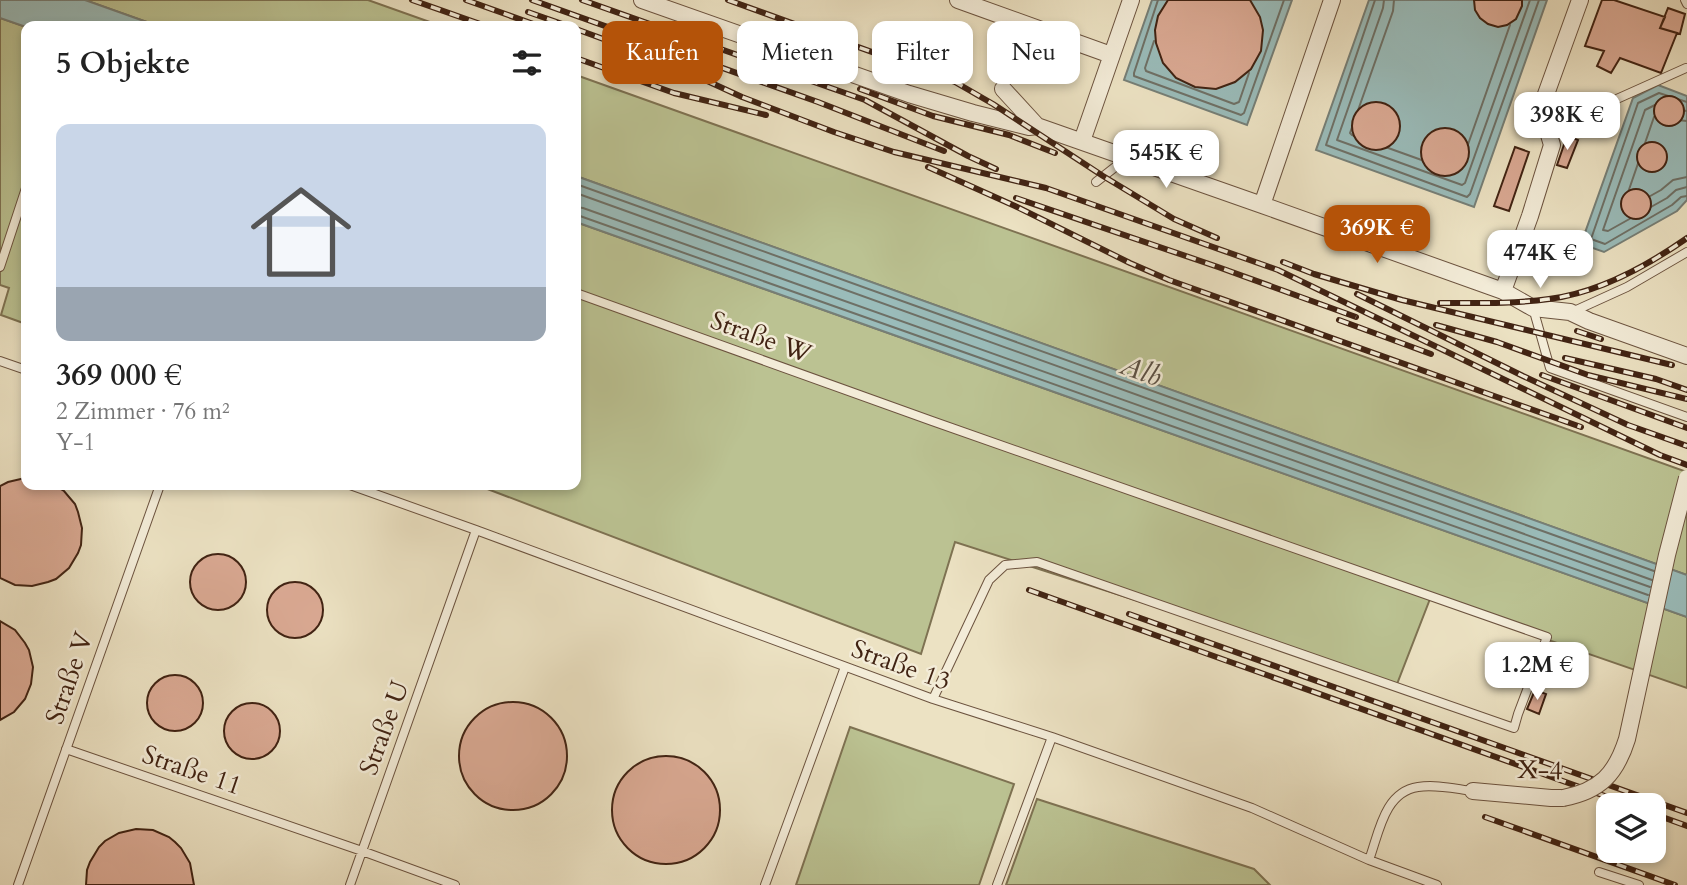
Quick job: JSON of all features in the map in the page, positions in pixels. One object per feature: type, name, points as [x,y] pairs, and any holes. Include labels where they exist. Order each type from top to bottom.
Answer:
[{"type":"street","points":[[642,0],[909,94],[984,116],[1028,127],[1037,126],[1082,141],[1503,291],[1533,308],[1570,312],[1687,356]]},
{"type":"street","points":[[958,0],[1111,55]]},
{"type":"street","points":[[1082,141],[1131,0]]},
{"type":"street","points":[[1262,205],[1332,0]]},
{"type":"street","points":[[1503,291],[1552,145],[1541,108],[1580,0]]},
{"type":"street","points":[[1003,89],[1037,126]]},
{"type":"street","name":"X-4","points":[[1474,791],[1563,798],[1583,793],[1598,785],[1612,772],[1627,739],[1667,555],[1687,478]]},
{"type":"lane","points":[[1545,96],[1590,111],[1687,68]]},
{"type":"lane","points":[[1096,182],[1128,157]]},
{"type":"lane","points":[[0,267],[21,203]]},
{"type":"lane","points":[[1570,312],[1628,287],[1687,252]]},
{"type":"lane","name":"Straße W","points":[[581,295],[1547,637],[1514,728],[1037,562],[1005,565],[989,580],[933,699]]},
{"type":"lane","points":[[1533,308],[1550,368],[1687,417]]},
{"type":"lane","points":[[0,361],[21,368]]},
{"type":"lane","name":"Straße V","points":[[18,885],[158,490]]},
{"type":"lane","name":"Straße 13","points":[[364,490],[933,699],[1052,737],[1252,808],[1369,860],[1437,885]]},
{"type":"lane","name":"Straße U","points":[[350,885],[476,530]]},
{"type":"lane","points":[[765,885],[845,667]]},
{"type":"lane","points":[[997,885],[1052,737]]},
{"type":"lane","name":"Straße 11","points":[[66,749],[362,851]]},
{"type":"lane","name":"X-4","points":[[1369,860],[1386,811],[1401,794],[1418,787],[1474,791]]},
{"type":"lane","points":[[362,851],[455,885]]},
{"type":"lane","points":[[1599,872],[1639,885]]},
{"type":"green space","points":[[85,0],[368,0],[427,21],[144,21]]},
{"type":"green space","points":[[0,18],[21,25],[21,322],[1,315],[9,288],[0,285]]},
{"type":"green space","points":[[581,77],[1687,472],[1687,575],[581,178]]},
{"type":"green space","points":[[581,224],[1687,617],[1687,688],[1430,599],[1397,684],[955,542],[921,654],[490,490],[581,490]]},
{"type":"green space","points":[[850,727],[1014,784],[979,885],[796,885]]},
{"type":"green space","points":[[1037,799],[1254,869],[1270,885],[1006,885]]},
{"type":"water","points":[[0,0],[85,0],[144,21],[21,21],[21,25],[0,18]]},
{"type":"water","points":[[1152,0],[1292,0],[1247,125],[1124,80]]},
{"type":"water","points":[[1369,0],[1547,0],[1474,207],[1316,150]]},
{"type":"water","points":[[1658,85],[1687,96],[1687,200],[1677,211],[1604,252],[1581,244],[1633,98]]},
{"type":"water","points":[[581,178],[1687,575],[1687,617],[581,224]]},
{"type":"building","points":[[1168,0],[1250,0],[1260,17],[1263,30],[1261,51],[1251,69],[1235,82],[1216,89],[1195,87],[1176,78],[1163,63],[1156,43],[1158,16]]},
{"type":"building","points":[[1474,0],[1522,0],[1522,6],[1516,19],[1498,27],[1480,18],[1475,10]]},
{"type":"building","points":[[1602,0],[1614,0],[1665,17],[1660,28],[1677,33],[1661,73],[1620,58],[1611,73],[1597,66],[1604,51],[1585,46]]},
{"type":"building","points":[[1668,8],[1685,14],[1680,34],[1660,28]]},
{"type":"building","points":[[1669,96],[1680,100],[1684,111],[1680,122],[1669,126],[1658,122],[1654,111],[1658,100]]},
{"type":"building","points":[[1376,102],[1393,109],[1400,126],[1393,143],[1376,150],[1359,143],[1352,126],[1359,109]]},
{"type":"building","points":[[1445,128],[1462,135],[1469,152],[1462,169],[1445,176],[1428,169],[1421,152],[1428,135]]},
{"type":"building","points":[[1567,136],[1578,140],[1567,168],[1557,165]]},
{"type":"building","points":[[1652,142],[1663,146],[1667,157],[1663,168],[1652,172],[1641,168],[1637,157],[1641,146]]},
{"type":"building","points":[[1515,147],[1529,152],[1509,211],[1494,206]]},
{"type":"building","points":[[1636,189],[1647,193],[1651,204],[1647,215],[1636,219],[1625,215],[1621,204],[1625,193]]},
{"type":"building","points":[[21,479],[21,490],[62,490],[75,504],[82,528],[81,545],[69,568],[56,579],[32,586],[15,585],[0,578],[0,486]]},
{"type":"building","points":[[218,554],[229,556],[238,562],[244,571],[244,593],[238,602],[229,608],[218,610],[207,608],[198,602],[192,593],[190,582],[192,571],[198,562],[207,556]]},
{"type":"building","points":[[295,582],[306,584],[315,590],[321,599],[321,621],[315,630],[306,636],[295,638],[284,636],[275,630],[269,621],[267,610],[269,599],[275,590],[284,584]]},
{"type":"building","points":[[0,621],[15,630],[25,643],[33,667],[31,684],[25,699],[14,712],[0,720]]},
{"type":"building","points":[[175,675],[186,677],[195,683],[201,692],[201,714],[195,723],[186,729],[175,731],[164,729],[155,723],[149,714],[147,703],[149,692],[155,683],[164,677]]},
{"type":"building","points":[[1535,690],[1546,694],[1539,714],[1527,709]]},
{"type":"building","points":[[513,702],[534,706],[551,718],[563,735],[567,756],[563,777],[551,794],[534,806],[513,810],[492,806],[475,794],[463,777],[459,756],[463,735],[475,718],[492,706]]},
{"type":"building","points":[[252,703],[263,705],[272,711],[278,720],[278,742],[272,751],[263,757],[252,759],[241,757],[232,751],[226,742],[224,731],[226,720],[232,711],[241,705]]},
{"type":"building","points":[[666,756],[687,760],[704,772],[716,789],[720,810],[716,831],[704,848],[687,860],[666,864],[645,860],[628,848],[616,831],[612,810],[616,789],[628,772],[645,760]]},
{"type":"building","points":[[136,829],[153,830],[175,842],[190,863],[194,885],[86,885],[87,870],[99,847],[119,833]]},
{"type":"railway","points":[[412,0],[472,21]]},
{"type":"railway","points":[[466,0],[525,21]]},
{"type":"railway","points":[[532,0],[818,102],[944,151]]},
{"type":"railway","points":[[582,0],[865,100],[996,169]]},
{"type":"railway","points":[[728,0],[955,82],[1174,219],[1217,238]]},
{"type":"railway","points":[[528,12],[554,21]]},
{"type":"railway","points":[[581,31],[666,62],[742,97],[834,132],[894,152],[1046,188],[1278,270],[1660,455],[1687,465]]},
{"type":"railway","points":[[581,60],[674,93],[766,115]]},
{"type":"railway","points":[[860,89],[933,116],[1009,135],[1055,153]]},
{"type":"railway","points":[[928,167],[1169,280],[1581,427]]},
{"type":"railway","points":[[1016,198],[1356,317]]},
{"type":"railway","points":[[1440,303],[1522,302],[1567,296],[1621,277],[1687,238]]},
{"type":"railway","points":[[1283,262],[1402,300],[1672,365]]},
{"type":"railway","points":[[1357,294],[1628,425],[1687,446]]},
{"type":"railway","points":[[1339,320],[1431,354]]},
{"type":"railway","points":[[1436,325],[1497,342],[1588,375],[1687,399]]},
{"type":"railway","points":[[1577,331],[1601,339]]},
{"type":"railway","points":[[1565,358],[1656,379],[1687,390]]},
{"type":"railway","points":[[1542,375],[1687,428]]},
{"type":"railway","points":[[1029,590],[1596,793]]},
{"type":"railway","points":[[1129,614],[1687,813]]},
{"type":"railway","points":[[1485,817],[1675,885]]},
{"type":"railway","points":[[1666,818],[1687,826]]},
{"type":"water label","name":"Alb","points":[[1141,371]]}]
